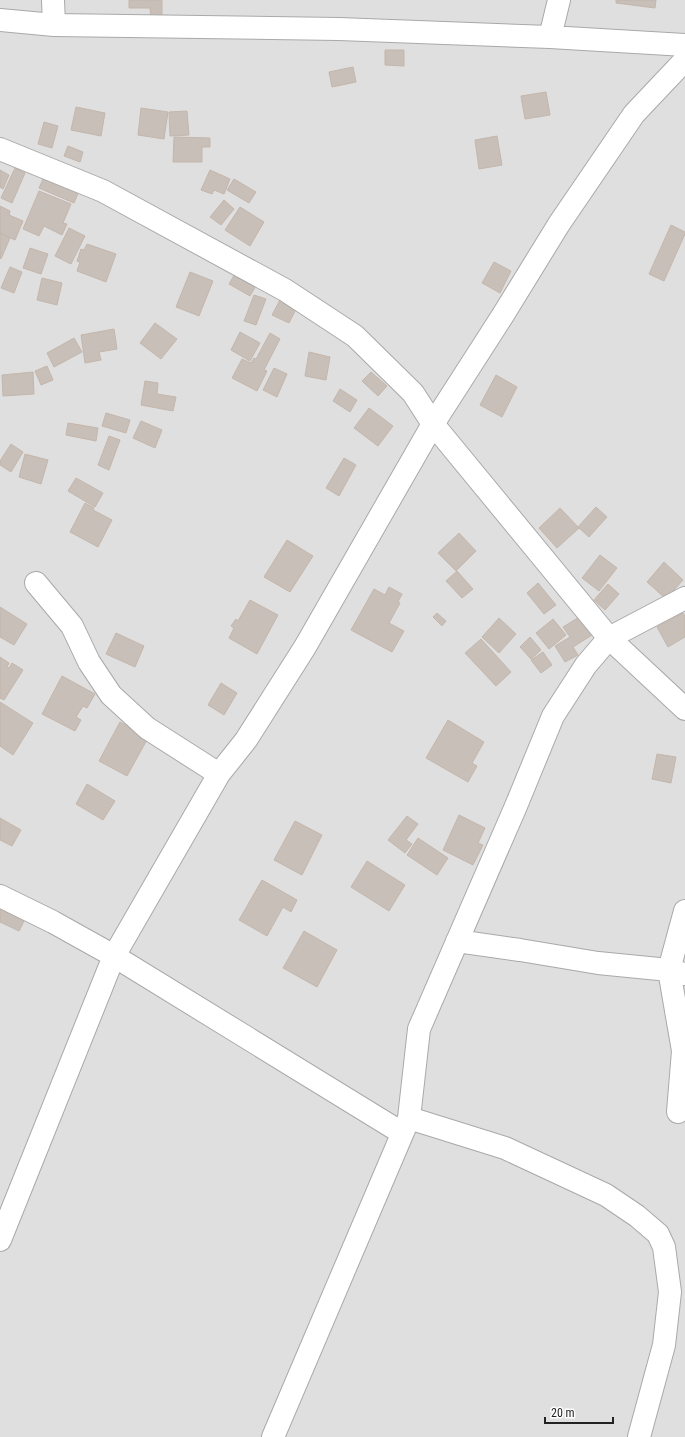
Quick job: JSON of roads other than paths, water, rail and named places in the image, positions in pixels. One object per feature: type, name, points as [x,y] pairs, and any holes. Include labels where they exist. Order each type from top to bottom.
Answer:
[{"type":"street","points":[[53,0],[54,25]]},
{"type":"street","points":[[550,37],[559,0]]},
{"type":"street","points":[[0,20],[54,25],[339,29],[685,44]]},
{"type":"street","points":[[0,1240],[114,956],[219,774],[246,740],[305,647],[433,424],[559,224],[634,114],[685,60]]},
{"type":"street","points":[[0,149],[103,191],[285,290],[355,336],[413,392],[433,424],[609,638],[685,709]]},
{"type":"street","points":[[36,583],[72,626],[90,662],[111,695],[147,728],[219,774]]},
{"type":"street","points":[[273,1437],[406,1126],[419,1029],[513,813],[553,716],[586,665],[609,638],[685,598]]},
{"type":"street","points":[[0,896],[53,922],[114,956],[406,1126],[505,1148],[606,1194],[637,1216],[658,1234],[664,1247],[670,1292],[664,1346],[639,1437]]},
{"type":"street","points":[[678,1112],[683,1051],[677,972],[685,911]]},
{"type":"street","points":[[457,941],[598,963],[677,972]]}]
